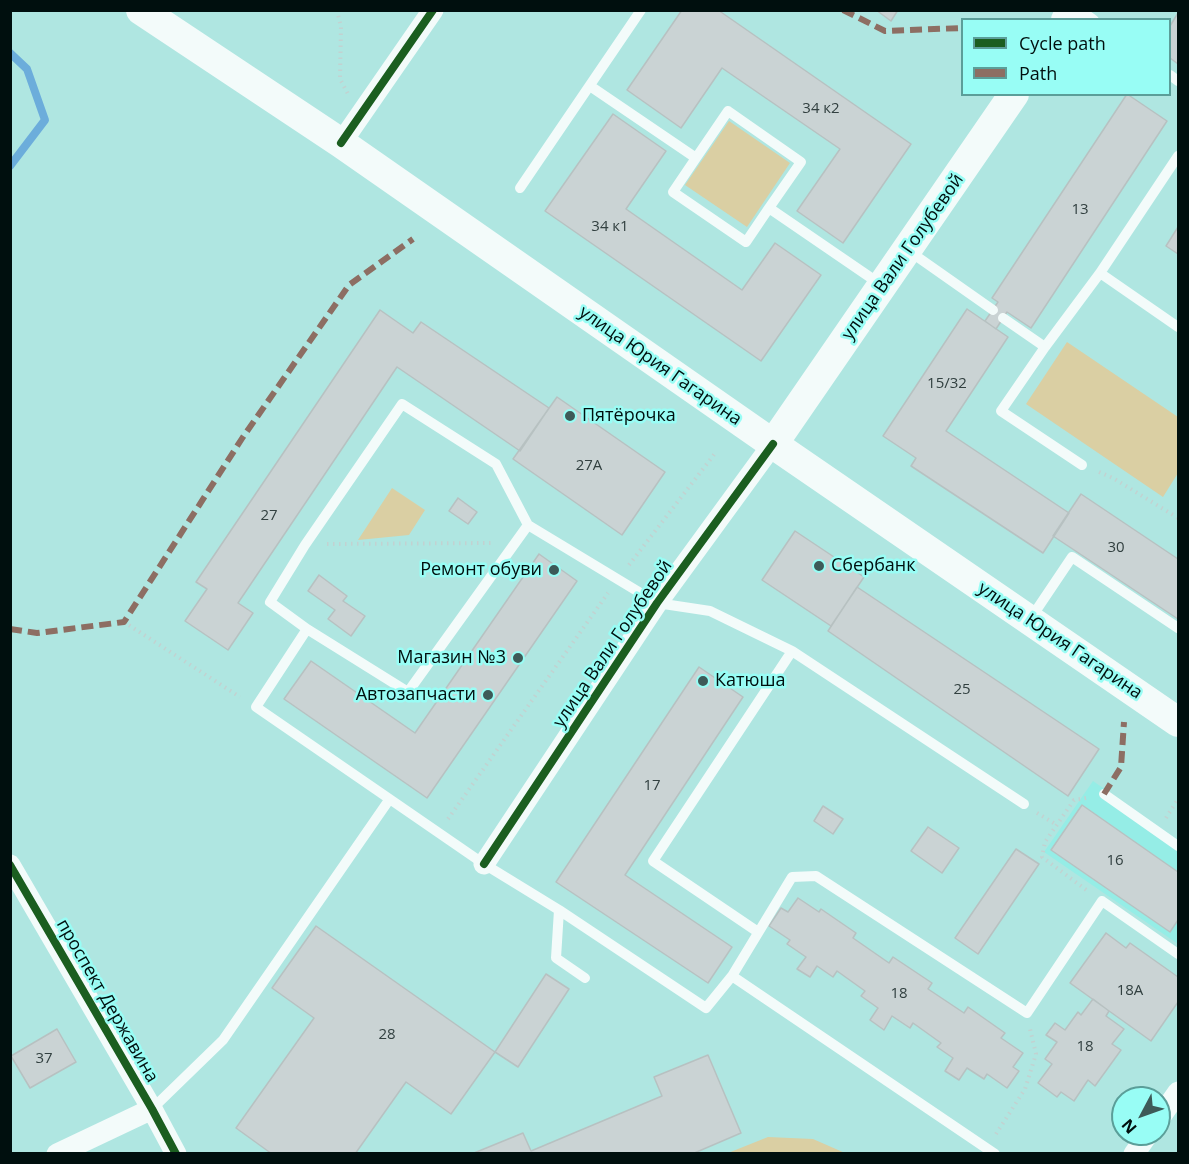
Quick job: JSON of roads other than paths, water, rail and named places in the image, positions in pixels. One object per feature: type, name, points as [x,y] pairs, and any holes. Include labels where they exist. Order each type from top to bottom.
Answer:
[{"type":"main road","name":"улица Юрия Гагарина","points":[[141,10],[341,143],[773,444],[1179,722]]},
{"type":"main road","name":"улица Вали Голубевой","points":[[773,444],[1013,96]]},
{"type":"street","points":[[341,143],[362,116],[433,10]]},
{"type":"street","name":"улица Вали Голубевой","points":[[484,864],[657,603],[773,444]]},
{"type":"street","name":"проспект Державина","points":[[10,865],[176,1154]]},
{"type":"street","points":[[57,1154],[152,1109]]},
{"type":"lane","points":[[520,188],[641,10]]},
{"type":"lane","points":[[590,86],[696,158]]},
{"type":"lane","points":[[728,111],[801,162],[746,242],[673,192],[696,158],[728,111]]},
{"type":"lane","points":[[1082,465],[1001,411],[1045,346],[1100,273],[1179,156]]},
{"type":"lane","points":[[769,208],[883,286]]},
{"type":"lane","points":[[908,250],[993,310]]},
{"type":"lane","points":[[1100,273],[1179,327]]},
{"type":"lane","points":[[1003,318],[1045,346]]},
{"type":"lane","points":[[528,525],[408,692],[307,629],[270,602],[305,545],[402,404],[496,464],[528,525],[657,603],[710,611],[792,651],[1024,804]]},
{"type":"lane","points":[[1029,620],[1072,557],[1179,628]]},
{"type":"lane","points":[[307,629],[256,707],[484,864],[559,910],[706,1008],[732,976],[792,877],[816,876],[1026,1014],[1102,901],[1179,954]]},
{"type":"lane","points":[[758,932],[653,861],[792,651]]},
{"type":"lane","points":[[1104,794],[1179,846]]},
{"type":"lane","points":[[152,1109],[223,1040],[389,800]]},
{"type":"lane","points":[[559,910],[556,958],[585,978]]},
{"type":"lane","points":[[732,976],[991,1151]]},
{"type":"waterway","points":[[10,53],[27,69],[45,120],[10,166]]},
{"type":"place","name":"Пятёрочка","points":[[570,416]]},
{"type":"place","name":"Сбербанк","points":[[819,566]]},
{"type":"place","name":"Ремонт обуви","points":[[554,570]]},
{"type":"place","name":"Магазин №3","points":[[518,658]]},
{"type":"place","name":"Катюша","points":[[703,681]]},
{"type":"place","name":"Автозапчасти","points":[[488,695]]}]
